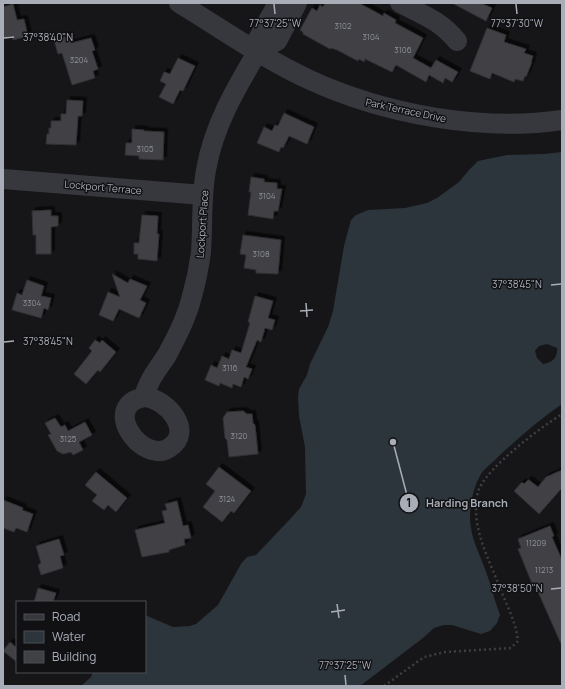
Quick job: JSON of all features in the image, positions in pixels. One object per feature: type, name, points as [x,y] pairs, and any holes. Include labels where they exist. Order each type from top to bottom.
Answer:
[{"type":"street","name":"Park Terrace Drive","points":[[179,3],[258,51],[310,80],[350,96],[385,107],[423,116],[498,123],[562,120]]},
{"type":"street","points":[[278,3],[258,38],[258,51],[276,41],[298,3]]},
{"type":"street","points":[[400,3],[437,21],[449,31],[457,41]]},
{"type":"street","name":"Lockport Place","points":[[144,397],[151,379],[174,341],[184,320],[192,297],[201,251],[203,195],[209,156],[219,122],[232,94],[258,51]]},
{"type":"street","name":"Lockport Terrace","points":[[3,179],[203,195]]},
{"type":"path","points":[[384,686],[424,657],[445,652],[511,648],[518,641],[516,630],[478,525],[476,507],[479,490],[492,470],[520,446],[562,414]]},
{"type":"water","points":[[562,152],[562,404],[529,429],[487,467],[481,474],[473,493],[470,515],[471,528],[500,615],[497,623],[490,631],[481,634],[452,625],[444,625],[434,628],[360,686],[81,686],[91,677],[93,673],[146,673],[146,615],[173,627],[190,626],[196,624],[218,605],[241,564],[247,557],[256,555],[301,507],[306,494],[305,447],[299,416],[299,389],[307,375],[310,364],[328,327],[333,311],[344,246],[351,220],[356,215],[368,210],[405,208],[427,203],[437,198],[459,182],[478,161],[507,155]],"holes":[[[547,344],[557,348],[554,359],[543,364],[537,358],[535,351],[539,346]]]},
{"type":"building","points":[[325,3],[359,3],[383,16],[384,13],[396,20],[395,23],[423,38],[413,58],[431,68],[436,60],[458,72],[452,82],[445,78],[443,83],[429,75],[426,82],[396,65],[392,72],[365,59],[364,62],[359,59],[358,61],[337,50],[330,49],[303,34],[300,30],[312,8],[317,11],[320,5],[323,7]]},
{"type":"building","points":[[452,3],[481,3],[492,8],[486,21]]},
{"type":"building","points":[[13,4],[17,20],[24,19],[28,36],[13,40],[12,36],[3,38],[3,7]]},
{"type":"building","points":[[487,28],[506,35],[504,42],[526,49],[524,53],[533,56],[526,77],[525,76],[523,81],[515,79],[514,82],[492,73],[490,79],[470,71]]},
{"type":"building","points":[[69,35],[71,43],[91,38],[95,50],[92,51],[98,69],[93,71],[95,78],[72,85],[62,53],[58,54],[54,40]]},
{"type":"building","points":[[178,58],[195,66],[183,91],[180,90],[173,104],[159,97],[166,84],[160,81],[164,72],[170,74]]},
{"type":"building","points":[[67,100],[83,101],[82,116],[78,116],[76,145],[46,144],[47,134],[49,134],[49,128],[51,128],[51,121],[61,121],[61,114],[66,114]]},
{"type":"building","points":[[284,113],[314,127],[307,144],[289,136],[283,148],[281,147],[279,152],[257,143],[264,127],[272,131],[275,125],[278,126]]},
{"type":"building","points":[[132,129],[164,132],[163,160],[139,159],[139,156],[125,155],[126,143],[132,143]]},
{"type":"building","points":[[251,177],[264,179],[264,182],[277,183],[277,189],[282,189],[278,211],[274,211],[273,219],[248,215]]},
{"type":"building","points":[[51,210],[51,216],[58,216],[58,226],[51,227],[51,254],[36,254],[36,235],[33,235],[32,211]]},
{"type":"building","points":[[142,215],[158,216],[157,234],[159,234],[157,261],[138,259],[138,254],[134,254],[134,243],[139,243]]},
{"type":"building","points":[[243,235],[281,240],[278,274],[256,273],[256,270],[244,268],[246,255],[240,254]]},
{"type":"building","points":[[112,274],[128,283],[130,279],[147,286],[140,300],[146,303],[139,318],[119,309],[113,321],[99,315],[108,292],[120,297]]},
{"type":"building","points":[[27,280],[44,286],[41,296],[51,298],[48,310],[44,308],[41,318],[12,310],[17,293],[22,295]]},
{"type":"building","points":[[255,296],[273,301],[268,318],[275,320],[272,330],[265,328],[261,342],[257,340],[246,367],[252,369],[248,379],[244,377],[241,387],[233,384],[232,388],[220,383],[219,386],[205,380],[211,365],[217,368],[222,356],[229,359],[232,350],[241,353],[250,323],[248,322]]},
{"type":"building","points":[[95,340],[100,343],[102,340],[116,352],[100,372],[98,370],[86,384],[74,374],[92,351],[89,348]]},
{"type":"building","points":[[243,411],[247,414],[252,414],[253,423],[255,425],[258,454],[229,457],[223,418],[227,412]]},
{"type":"building","points":[[55,418],[61,427],[65,425],[68,431],[85,422],[92,435],[79,442],[83,450],[73,455],[71,452],[63,454],[57,451],[48,435],[51,434],[45,423]]},
{"type":"building","points":[[219,467],[251,491],[234,513],[231,511],[222,522],[203,507],[215,491],[206,484]]},
{"type":"building","points":[[562,470],[562,488],[539,514],[514,491],[522,482],[524,484],[528,480],[538,487],[546,477]]},
{"type":"building","points":[[96,472],[127,498],[116,512],[108,505],[104,510],[92,501],[97,495],[85,485]]},
{"type":"building","points":[[3,500],[23,508],[22,510],[33,514],[27,532],[16,528],[14,532],[3,528]]},
{"type":"building","points":[[177,501],[183,526],[188,525],[191,538],[184,539],[185,545],[169,550],[169,552],[142,557],[135,530],[165,523],[162,511],[167,510],[165,504]]},
{"type":"building","points":[[550,526],[554,536],[552,537],[562,560],[562,646],[535,585],[533,586],[518,549],[521,548],[518,539]]},
{"type":"building","points":[[59,539],[64,555],[60,556],[63,568],[41,575],[38,565],[41,563],[36,546]]},
{"type":"building","points":[[38,588],[56,593],[53,601],[34,601]]},
{"type":"building","points":[[10,642],[16,647],[16,661],[3,651]]},
{"type":"place","name":"Harding Branch","points":[[393,442]]}]
